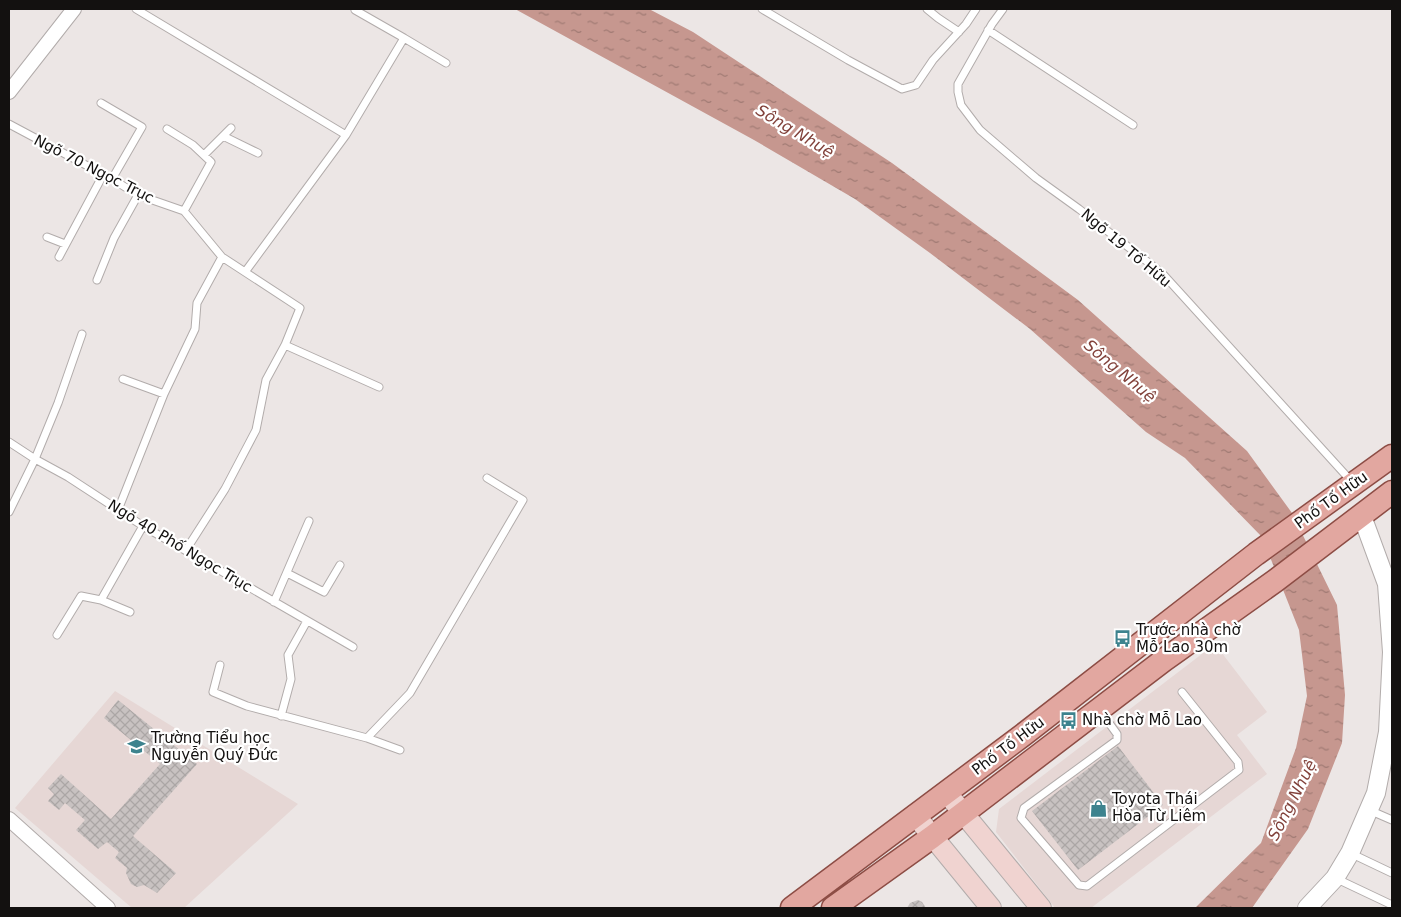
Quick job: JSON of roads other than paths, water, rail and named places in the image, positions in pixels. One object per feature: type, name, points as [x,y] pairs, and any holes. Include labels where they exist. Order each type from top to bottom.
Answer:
[{"type":"main road","name":"Phố Tố Hữu","points":[[792,908],[1023,735],[1256,554],[1392,456]]},
{"type":"main road","name":"Phố Tố Hữu","points":[[833,908],[932,837],[1164,660],[1275,581],[1392,492]]},
{"type":"main road","points":[[946,792],[962,814],[1041,908]]},
{"type":"main road","points":[[915,815],[991,908]]},
{"type":"street","points":[[9,92],[73,9]]},
{"type":"street","points":[[1307,908],[1335,878],[1350,853],[1376,793],[1384,769],[1390,732],[1392,652],[1387,584],[1362,516]]},
{"type":"street","points":[[9,819],[108,908]]},
{"type":"lane","points":[[136,9],[346,134]]},
{"type":"lane","points":[[762,9],[848,60],[902,89],[916,85],[976,9]]},
{"type":"lane","points":[[927,9],[959,32]]},
{"type":"lane","name":"Ngõ 19 Tố Hữu","points":[[1003,9],[988,30],[958,84],[961,105],[980,130],[1036,178],[1079,208],[1162,273],[1354,484]]},
{"type":"lane","points":[[355,10],[446,63]]},
{"type":"lane","points":[[988,30],[1134,125]]},
{"type":"lane","points":[[245,272],[346,134],[404,38]]},
{"type":"lane","points":[[101,102],[142,127],[112,179]]},
{"type":"lane","name":"Ngõ 70 Ngọc Trục","points":[[9,124],[138,195],[184,211]]},
{"type":"lane","points":[[204,155],[231,128]]},
{"type":"lane","points":[[167,130],[193,144],[210,162],[184,211],[222,257],[300,308],[285,344],[266,380],[256,430],[226,489],[186,550]]},
{"type":"lane","points":[[224,136],[258,153]]},
{"type":"lane","points":[[59,257],[103,176]]},
{"type":"lane","points":[[97,280],[114,238],[138,195]]},
{"type":"lane","points":[[47,237],[65,244]]},
{"type":"lane","points":[[118,510],[164,394],[195,329],[197,303],[222,257]]},
{"type":"lane","points":[[9,512],[35,459],[58,403],[82,334]]},
{"type":"lane","points":[[285,344],[379,387]]},
{"type":"lane","points":[[123,379],[164,394]]},
{"type":"lane","name":"Ngõ 40 Phố Ngọc Trục","points":[[9,442],[68,477],[143,526],[353,647]]},
{"type":"lane","points":[[366,738],[410,693],[522,500],[487,478]]},
{"type":"lane","points":[[274,602],[309,521]]},
{"type":"lane","points":[[101,600],[143,526]]},
{"type":"lane","points":[[287,572],[324,592],[340,565]]},
{"type":"lane","points":[[56,635],[81,596],[101,600],[130,612]]},
{"type":"lane","points":[[281,716],[291,679],[288,655],[307,621]]},
{"type":"lane","points":[[220,665],[213,692],[246,706],[366,738],[400,750]]},
{"type":"lane","points":[[1100,709],[1117,734],[1117,740],[1024,808],[1021,818],[1079,885],[1087,886],[1238,770],[1238,762],[1182,692]]},
{"type":"lane","points":[[1369,810],[1392,820]]},
{"type":"lane","points":[[1350,853],[1392,873]]},
{"type":"lane","points":[[1335,878],[1392,905]]},
{"type":"water","name":"Sông Nhuệ","points":[[515,9],[649,9],[693,32],[892,163],[1078,300],[1247,451],[1292,513],[1337,605],[1345,695],[1342,743],[1308,829],[1252,908],[1195,908],[1261,843],[1296,748],[1307,696],[1299,630],[1262,537],[1185,458],[1146,432],[1030,329],[855,199],[754,140]]},
{"type":"place","name":"Trước nhà chờ Mỗ Lao 30m","points":[[1122,639]]},
{"type":"place","name":"Nhà chờ Mỗ Lao","points":[[1068,720]]},
{"type":"place","name":"Trường Tiểu học Nguyễn Quý Đức","points":[[137,747]]},
{"type":"place","name":"Toyota Thái Hòa Từ Liêm","points":[[1098,808]]}]
